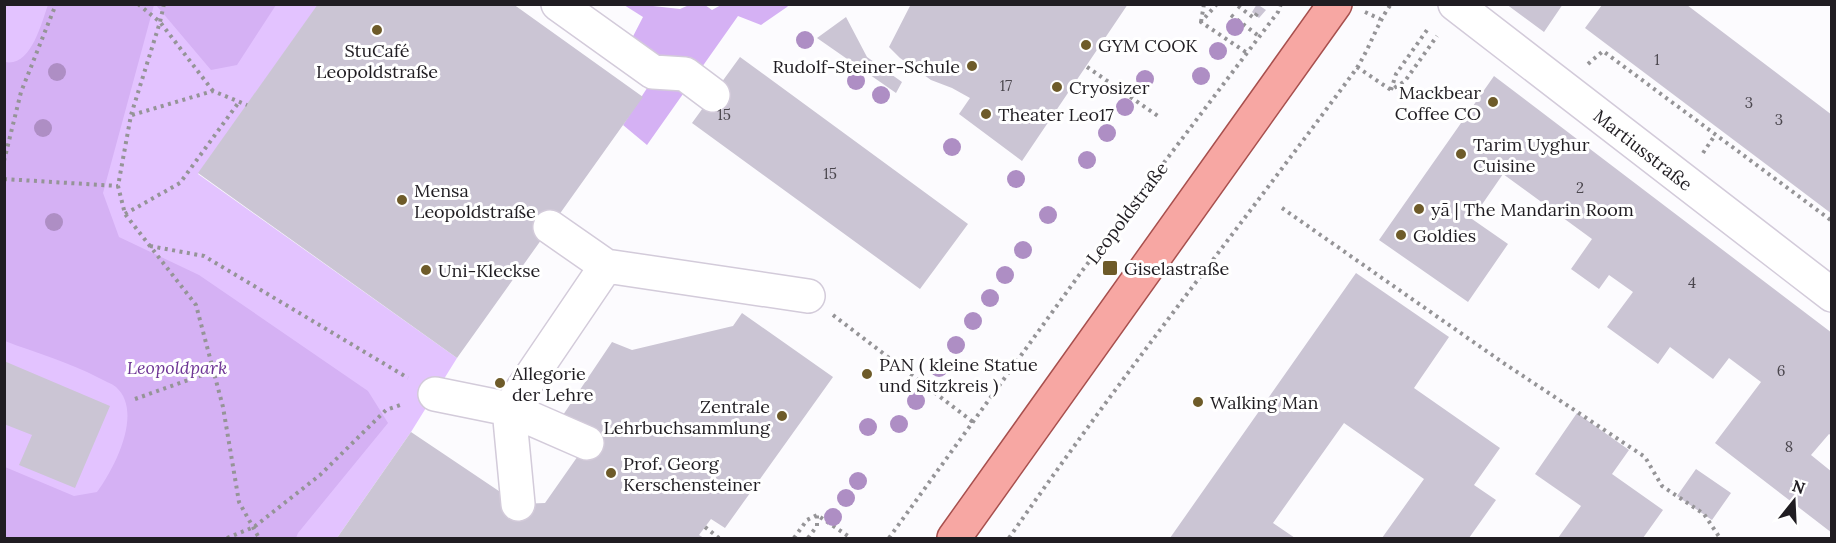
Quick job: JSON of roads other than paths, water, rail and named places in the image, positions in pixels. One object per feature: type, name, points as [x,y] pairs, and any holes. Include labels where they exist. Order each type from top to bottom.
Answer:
[{"type":"main road","points":[[954,538],[1335,4]]},
{"type":"street","points":[[558,4],[653,72],[685,74],[713,95]]},
{"type":"street","name":"Martiusstraße","points":[[1455,4],[1832,295]]},
{"type":"street","points":[[550,227],[606,266],[808,296]]},
{"type":"street","points":[[518,504],[509,409],[606,266]]},
{"type":"street","points":[[435,394],[509,409],[586,443]]},
{"type":"place","name":"StuCafé Leopoldstraße","points":[[377,30]]},
{"type":"place","name":"GYM COOK","points":[[1086,45]]},
{"type":"place","name":"Rudolf-Steiner-Schule","points":[[972,66]]},
{"type":"place","name":"Cryosizer","points":[[1057,87]]},
{"type":"place","name":"Mackbear Coffee CO","points":[[1493,102]]},
{"type":"place","name":"Theater Leo17","points":[[986,114]]},
{"type":"place","name":"Tarim Uyghur Cuisine","points":[[1461,154]]},
{"type":"place","name":"Mensa Leopoldstraße","points":[[402,200]]},
{"type":"place","name":"yā | The Mandarin Room","points":[[1419,209]]},
{"type":"place","name":"Goldies","points":[[1401,235]]},
{"type":"place","name":"Giselastraße","points":[[1110,268]]},
{"type":"place","name":"Uni-Kleckse","points":[[426,270]]},
{"type":"place","name":"PAN ( kleine Statue und Sitzkreis )","points":[[867,374]]},
{"type":"place","name":"Allegorie der Lehre","points":[[500,383]]},
{"type":"place","name":"Walking Man","points":[[1198,402]]},
{"type":"place","name":"Zentrale Lehrbuchsammlung","points":[[782,416]]},
{"type":"place","name":"Prof. Georg Kerschensteiner","points":[[611,473]]},
{"type":"park label","name":"Leopoldpark","points":[[177,367]]}]
